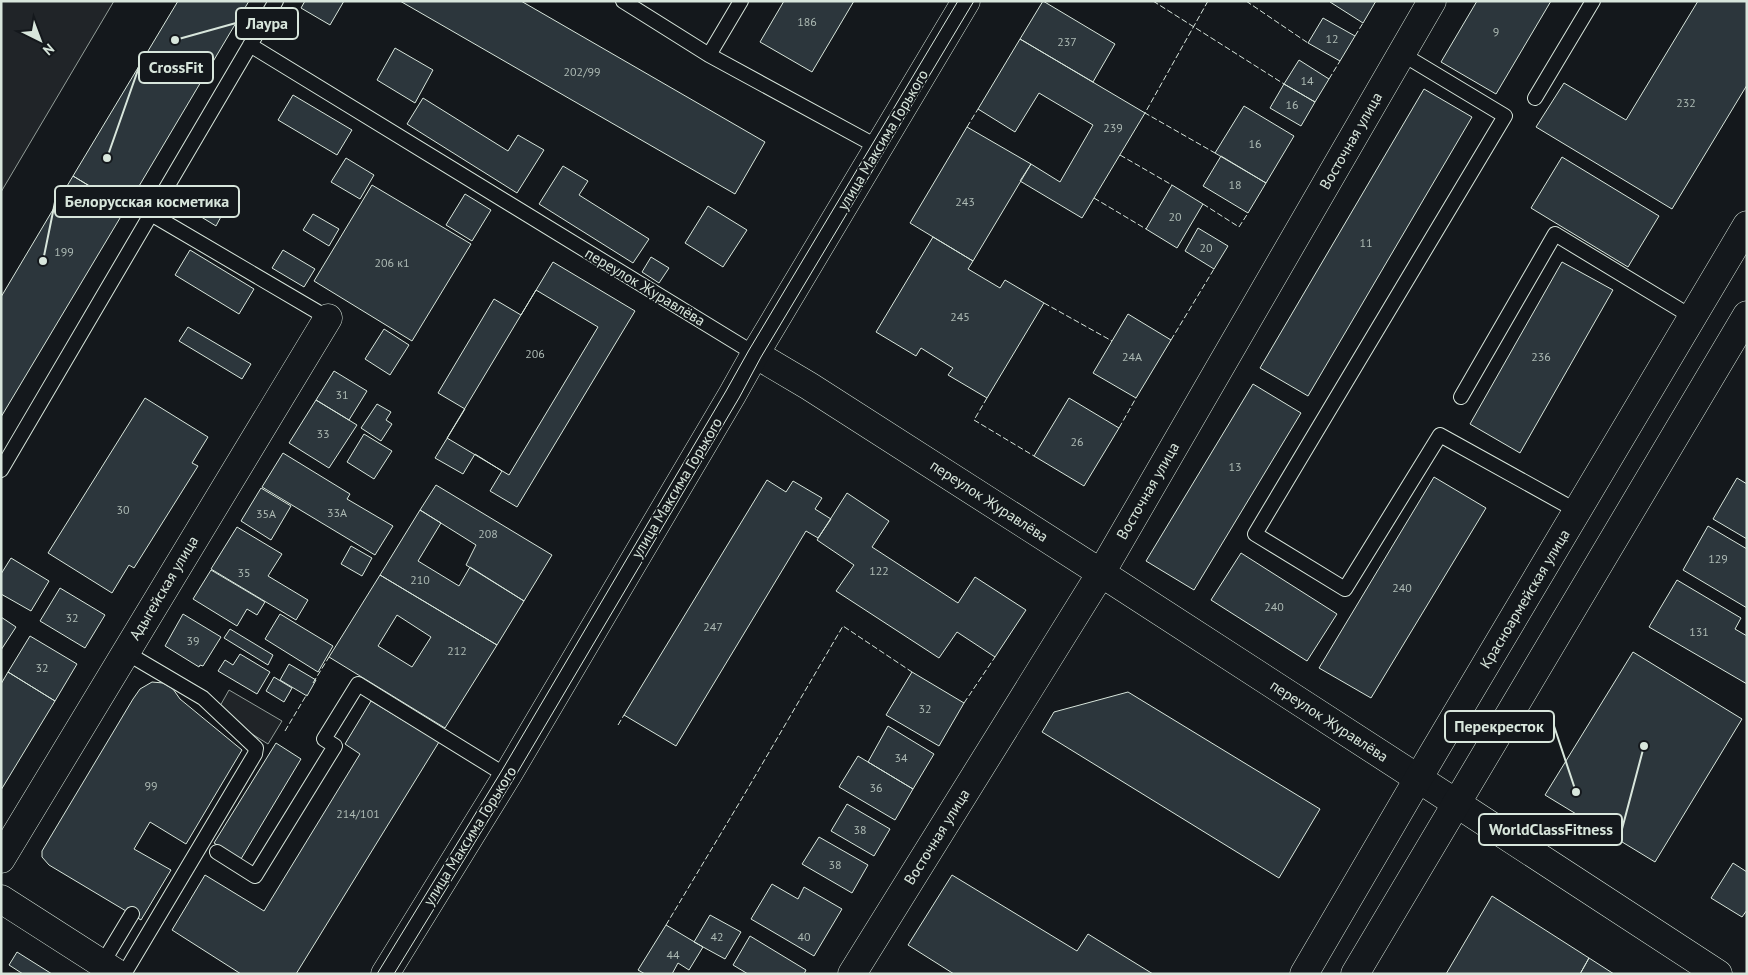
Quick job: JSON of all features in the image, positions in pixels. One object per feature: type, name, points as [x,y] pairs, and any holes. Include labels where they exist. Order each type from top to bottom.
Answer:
[{"type":"street","name":"улица Максима Горького","points":[[385,974],[507,776],[755,354],[966,1]]},
{"type":"street","name":"Восточная улица","points":[[852,974],[1101,573],[1432,1]]},
{"type":"street","name":"Красноармейская улица","points":[[1304,974],[1747,225]]},
{"type":"street","points":[[1355,974],[1747,315]]},
{"type":"street","name":"Адыгейская улица","points":[[1,859],[328,318]]},
{"type":"street","name":"переулок Журавлёва","points":[[755,354],[818,391],[1101,573],[1718,974]]},
{"type":"street","points":[[1,899],[115,970]]},
{"type":"lane","points":[[1,470],[276,1]]},
{"type":"lane","points":[[623,1],[709,55],[878,147]]},
{"type":"lane","points":[[709,55],[741,1]]},
{"type":"lane","points":[[1535,98],[1593,1]]},
{"type":"lane","name":"переулок Журавлёва","points":[[250,45],[755,354]]},
{"type":"lane","points":[[1402,54],[1505,116],[1255,534],[1346,589],[1440,435],[1578,511]]},
{"type":"lane","points":[[151,214],[328,318]]},
{"type":"lane","points":[[1461,396],[1555,234],[1692,317]]},
{"type":"lane","points":[[115,970],[255,754],[256,748],[203,698],[125,652]]},
{"type":"lane","points":[[217,852],[255,876],[336,746],[324,739],[358,684],[507,776]]},
{"type":"lane","points":[[115,970],[132,914]]},
{"type":"shaded area","points":[[1,1],[114,1],[1,192]]},
{"type":"shaded area","points":[[229,690],[282,721],[268,744],[244,729],[220,706]]},
{"type":"building","points":[[178,1],[249,1],[126,208],[73,176]]},
{"type":"building","points":[[305,1],[344,1],[330,25],[301,8]]},
{"type":"building","points":[[400,1],[521,1],[765,142],[735,194]]},
{"type":"building","points":[[784,1],[854,1],[812,72],[760,42]]},
{"type":"building","points":[[1043,1],[1115,44],[1093,82],[1020,39]]},
{"type":"building","points":[[1330,1],[1376,1],[1363,23]]},
{"type":"building","points":[[1477,1],[1551,1],[1496,94],[1441,62]]},
{"type":"building","points":[[1698,1],[1747,1],[1747,85],[1672,209],[1536,127],[1564,83],[1626,120]]},
{"type":"building","points":[[1323,18],[1355,36],[1340,61],[1308,43]]},
{"type":"building","points":[[1020,39],[1145,113],[1082,218],[1020,181],[1031,164],[1060,182],[1093,125],[1039,93],[1015,132],[978,109]]},
{"type":"building","points":[[395,48],[433,70],[415,103],[377,80]]},
{"type":"building","points":[[1299,60],[1329,79],[1315,102],[1284,84]]},
{"type":"building","points":[[1284,84],[1315,102],[1301,126],[1270,108]]},
{"type":"building","points":[[1424,89],[1472,117],[1308,396],[1260,368]]},
{"type":"building","points":[[293,95],[352,130],[337,155],[278,120]]},
{"type":"building","points":[[423,98],[508,151],[518,135],[544,150],[517,193],[407,124]]},
{"type":"building","points":[[1244,106],[1294,136],[1266,183],[1215,153]]},
{"type":"building","points":[[967,127],[1031,164],[973,261],[910,223]]},
{"type":"building","points":[[1221,156],[1266,183],[1248,213],[1203,186]]},
{"type":"building","points":[[1562,157],[1659,216],[1628,267],[1531,208]]},
{"type":"building","points":[[346,158],[374,175],[360,199],[331,182]]},
{"type":"building","points":[[563,166],[588,181],[579,195],[649,239],[633,263],[539,204]]},
{"type":"building","points":[[73,176],[126,208],[1,417],[1,297]]},
{"type":"building","points":[[372,185],[471,244],[412,341],[314,281]]},
{"type":"building","points":[[1172,185],[1203,204],[1177,248],[1146,229]]},
{"type":"building","points":[[194,192],[224,211],[216,226],[185,207]]},
{"type":"building","points":[[465,194],[491,210],[472,241],[446,225]]},
{"type":"building","points":[[708,206],[747,230],[723,267],[685,243]]},
{"type":"building","points":[[313,214],[339,229],[329,246],[303,230]]},
{"type":"building","points":[[1198,228],[1228,246],[1214,269],[1185,251]]},
{"type":"building","points":[[933,237],[973,261],[968,269],[1000,288],[1005,280],[1044,303],[987,398],[948,375],[953,368],[921,348],[916,356],[876,332]]},
{"type":"building","points":[[190,250],[254,289],[239,314],[175,275]]},
{"type":"building","points":[[283,250],[315,269],[304,287],[272,268]]},
{"type":"building","points":[[651,257],[669,268],[659,283],[642,272]]},
{"type":"building","points":[[553,262],[635,311],[517,507],[490,491],[502,471],[475,454],[463,474],[435,458],[465,409],[438,393],[494,299],[521,315]]},
{"type":"building","points":[[1562,262],[1613,290],[1520,453],[1470,424]]},
{"type":"building","points":[[536,290],[598,327],[509,475],[447,438]]},
{"type":"building","points":[[1128,314],[1171,340],[1136,398],[1093,373]]},
{"type":"building","points":[[188,327],[251,364],[242,379],[179,341]]},
{"type":"building","points":[[384,329],[409,345],[390,375],[365,359]]},
{"type":"building","points":[[334,371],[367,391],[349,420],[316,400]]},
{"type":"building","points":[[1253,384],[1301,413],[1194,590],[1146,561]]},
{"type":"building","points":[[145,398],[208,437],[192,463],[198,466],[134,568],[129,565],[112,593],[48,553]]},
{"type":"building","points":[[1069,398],[1119,428],[1084,486],[1034,456]]},
{"type":"building","points":[[316,400],[357,425],[329,468],[289,443]]},
{"type":"building","points":[[377,404],[391,412],[386,420],[392,424],[381,441],[361,428]]},
{"type":"building","points":[[364,434],[392,451],[374,479],[347,462]]},
{"type":"building","points":[[283,453],[350,494],[347,499],[393,526],[375,555],[262,487]]},
{"type":"building","points":[[1434,477],[1486,508],[1371,698],[1319,668]]},
{"type":"building","points":[[1737,478],[1747,484],[1747,539],[1713,519]]},
{"type":"building","points":[[767,480],[786,492],[793,481],[822,498],[815,509],[831,519],[818,538],[806,531],[676,746],[624,715]]},
{"type":"building","points":[[436,485],[552,555],[524,601],[466,565],[476,545],[420,510]]},
{"type":"building","points":[[261,488],[291,506],[271,540],[241,521]]},
{"type":"building","points":[[847,493],[889,521],[872,547],[958,603],[975,577],[1026,610],[995,657],[957,632],[939,658],[836,591],[854,565],[817,540]]},
{"type":"building","points":[[420,510],[441,523],[418,561],[459,586],[470,567],[524,601],[497,645],[380,575]]},
{"type":"building","points":[[1708,526],[1747,549],[1747,608],[1683,570]]},
{"type":"building","points":[[237,527],[282,554],[268,576],[308,600],[296,620],[211,569]]},
{"type":"building","points":[[351,546],[372,558],[362,576],[341,564]]},
{"type":"building","points":[[1241,553],[1337,614],[1307,661],[1211,600]]},
{"type":"building","points":[[11,558],[49,581],[31,611],[1,594],[1,574]]},
{"type":"building","points":[[211,570],[265,602],[257,615],[247,609],[237,626],[193,599]]},
{"type":"building","points":[[380,575],[497,645],[445,728],[329,657]],"holes":[[[397,615],[431,637],[412,667],[378,646]]]},
{"type":"building","points":[[1677,580],[1741,618],[1735,629],[1747,636],[1747,684],[1649,627]]},
{"type":"building","points":[[60,588],[105,615],[85,648],[40,621]]},
{"type":"building","points":[[183,614],[221,637],[203,666],[200,665],[199,667],[165,646]]},
{"type":"building","points":[[280,614],[333,646],[318,672],[265,639]]},
{"type":"building","points":[[1,617],[16,627],[1,650]]},
{"type":"building","points":[[230,629],[273,655],[268,665],[224,638]]},
{"type":"building","points":[[30,636],[77,664],[55,701],[8,672]]},
{"type":"building","points":[[1633,652],[1742,719],[1655,862],[1545,795]]},
{"type":"building","points":[[240,654],[270,672],[257,694],[218,671],[225,660],[233,665]]},
{"type":"building","points":[[289,664],[316,680],[307,696],[280,680]]},
{"type":"building","points":[[8,672],[55,701],[1,790],[1,684]]},
{"type":"building","points":[[912,672],[964,703],[939,746],[886,715]]},
{"type":"building","points":[[274,677],[292,688],[284,702],[266,691]]},
{"type":"building","points":[[152,682],[163,683],[173,689],[180,699],[242,750],[186,844],[150,822],[134,849],[171,870],[141,920],[49,865],[42,857],[42,851],[133,699],[140,689]]},
{"type":"building","points":[[1128,692],[1320,809],[1279,878],[1042,732],[1054,712]]},
{"type":"building","points":[[371,701],[439,742],[296,974],[241,974],[172,930],[205,875],[264,911],[360,754],[345,744]]},
{"type":"building","points":[[888,726],[934,754],[913,789],[868,762]]},
{"type":"building","points":[[276,743],[301,759],[241,859],[214,843]]},
{"type":"building","points":[[858,756],[913,789],[895,820],[839,787]]},
{"type":"building","points":[[847,804],[890,829],[874,856],[831,831]]},
{"type":"building","points":[[819,837],[868,865],[852,893],[802,864]]},
{"type":"building","points":[[1733,863],[1747,872],[1747,910],[1742,917],[1711,898]]},
{"type":"building","points":[[952,875],[1077,951],[1088,934],[1153,974],[954,974],[908,945]]},
{"type":"building","points":[[772,884],[798,899],[804,887],[842,909],[814,956],[751,919]]},
{"type":"building","points":[[1492,896],[1589,958],[1580,974],[1446,974]]},
{"type":"building","points":[[710,915],[741,932],[725,959],[694,942]]},
{"type":"building","points":[[666,925],[703,947],[689,970],[678,963],[672,974],[645,974],[638,970]]},
{"type":"building","points":[[750,936],[806,970],[804,974],[748,974],[733,965]]},
{"type":"building","points":[[17,952],[52,974],[23,974],[9,965]]},
{"type":"building","points":[[1589,958],[1614,974],[1580,974]]},
{"type":"tram line","points":[[377,974],[501,772],[749,350],[958,1]]},
{"type":"tram line","points":[[394,974],[513,780],[739,398],[761,357],[974,1]]},
{"type":"fence","points":[[1153,1],[1284,84]]},
{"type":"fence","points":[[1208,1],[1145,113],[1215,153]]},
{"type":"fence","points":[[1246,1],[1308,43]]},
{"type":"fence","points":[[1355,36],[1363,23]]},
{"type":"fence","points":[[1329,79],[1340,61]]},
{"type":"fence","points":[[967,127],[978,109]]},
{"type":"fence","points":[[1120,155],[1172,185]]},
{"type":"fence","points":[[1094,198],[1146,229]]},
{"type":"fence","points":[[1203,204],[1239,227],[1248,213]]},
{"type":"fence","points":[[1171,340],[1214,269]]},
{"type":"fence","points":[[1044,303],[1112,341]]},
{"type":"fence","points":[[987,398],[974,420],[1034,456]]},
{"type":"fence","points":[[1119,428],[1136,398]]},
{"type":"fence","points":[[666,925],[843,626],[912,672]]},
{"type":"fence","points":[[313,683],[329,657]]},
{"type":"fence","points":[[964,703],[995,657]]},
{"type":"fence","points":[[285,731],[307,694]]},
{"type":"fence","points":[[618,725],[624,715]]},
{"type":"place","name":"Лаура","points":[[175,40]]},
{"type":"place","name":"CrossFit","points":[[107,158]]},
{"type":"place","name":"Белорусская косметика","points":[[43,261]]},
{"type":"place","name":"WorldClassFitness","points":[[1644,746]]},
{"type":"place","name":"Перекресток","points":[[1576,792]]}]
